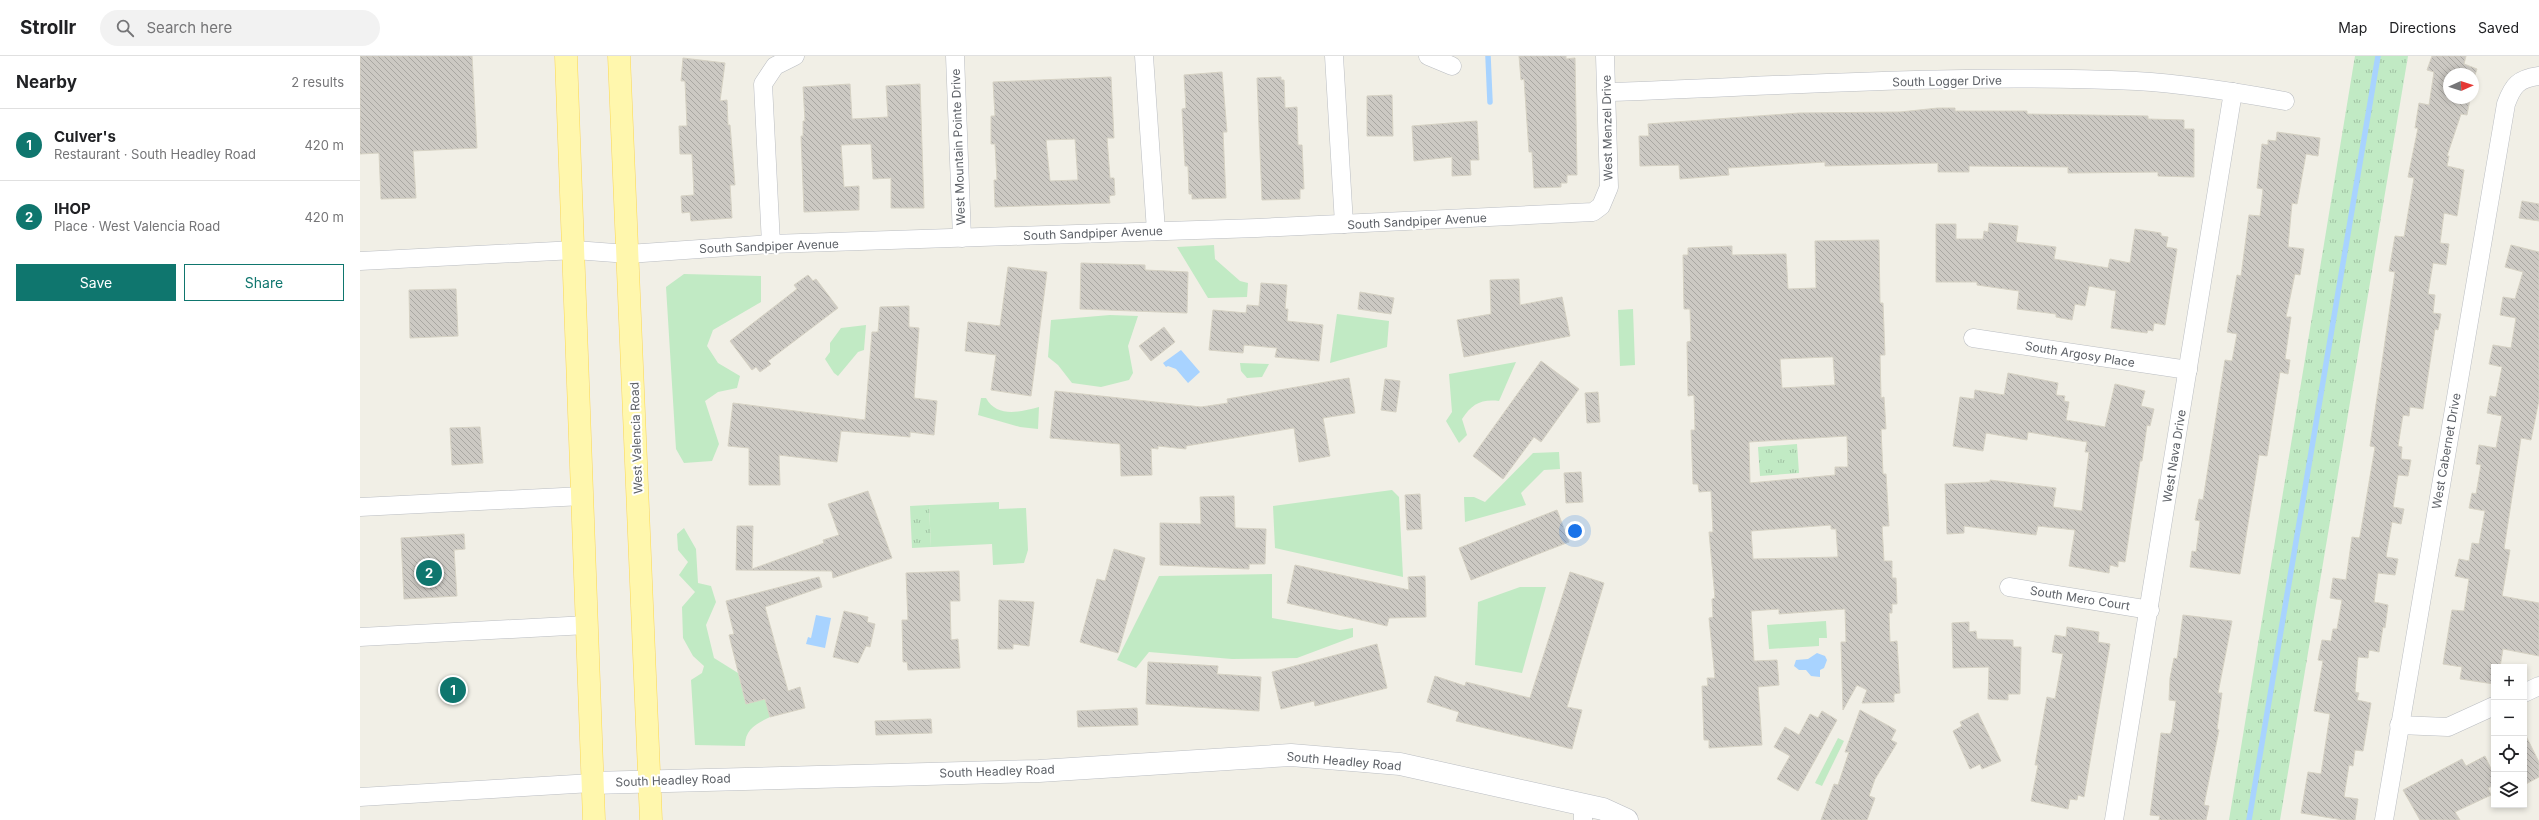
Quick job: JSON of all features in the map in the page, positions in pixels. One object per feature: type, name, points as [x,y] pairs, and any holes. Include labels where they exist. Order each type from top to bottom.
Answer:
[{"type":"main road","points":[[566,56],[575,250],[594,820]]},
{"type":"main road","name":"West Valencia Road","points":[[619,56],[651,820]]},
{"type":"street","points":[[771,244],[762,90],[770,61],[795,56]]},
{"type":"street","name":"West Mountain Pointe Drive","points":[[955,56],[962,238]]},
{"type":"street","points":[[1144,56],[1156,231]]},
{"type":"street","points":[[1334,56],[1344,224]]},
{"type":"street","points":[[1428,56],[1452,66]]},
{"type":"street","name":"West Menzel Drive","points":[[1605,56],[1608,92],[1609,179],[1605,199]]},
{"type":"street","name":"West Cabernet Drive","points":[[2384,820],[2506,104],[2517,82],[2522,79],[2539,76]]},
{"type":"street","name":"South Logger Drive","points":[[1608,92],[1972,80],[2137,81],[2233,92],[2285,101]]},
{"type":"street","name":"West Nava Drive","points":[[2114,820],[2150,610],[2233,92]]},
{"type":"street","name":"South Sandpiper Avenue","points":[[360,261],[575,250],[628,254],[771,244],[1344,224],[1585,213],[1594,212],[1605,199]]},
{"type":"street","name":"South Argosy Place","points":[[1973,338],[2188,370]]},
{"type":"street","points":[[360,507],[583,496]]},
{"type":"street","name":"South Mero Court","points":[[2010,587],[2150,610]]},
{"type":"street","points":[[360,637],[587,625]]},
{"type":"street","points":[[2527,692],[2539,686]]},
{"type":"street","points":[[2399,725],[2448,727],[2491,707]]},
{"type":"street","name":"South Headley Road","points":[[360,797],[592,783],[1039,771],[1291,755],[1400,764],[1583,812],[1604,809],[1627,820]]},
{"type":"green space","points":[[2355,56],[2408,56],[2280,820],[2229,820]]},
{"type":"green space","points":[[1214,245],[1215,259],[1240,281],[1248,283],[1247,297],[1208,298],[1177,247]]},
{"type":"green space","points":[[684,274],[761,276],[761,302],[713,330],[707,346],[718,363],[740,376],[737,388],[718,392],[705,401],[719,444],[712,461],[684,463],[676,449],[666,287]]},
{"type":"green space","points":[[1633,309],[1635,365],[1620,366],[1618,310]]},
{"type":"green space","points":[[1337,314],[1389,321],[1387,347],[1330,363]]},
{"type":"green space","points":[[1110,315],[1138,316],[1128,346],[1133,373],[1129,380],[1101,387],[1072,383],[1058,365],[1048,357],[1051,320]]},
{"type":"green space","points":[[866,325],[864,350],[858,352],[838,376],[834,373],[825,359],[830,352],[830,343],[841,328]]},
{"type":"green space","points":[[1516,362],[1499,401],[1487,401],[1473,406],[1462,419],[1467,435],[1459,443],[1446,421],[1452,412],[1449,374]]},
{"type":"green space","points":[[1240,363],[1269,364],[1262,377],[1247,378],[1241,371]]},
{"type":"green space","points":[[981,398],[986,398],[996,409],[1003,411],[1017,412],[1039,407],[1038,429],[1020,427],[978,415]]},
{"type":"green space","points":[[1797,444],[1799,473],[1760,476],[1758,447]]},
{"type":"green space","points":[[1559,452],[1560,469],[1544,470],[1521,493],[1526,505],[1465,522],[1464,497],[1474,497],[1485,502],[1533,453]]},
{"type":"green space","points":[[1392,490],[1399,497],[1403,577],[1275,548],[1273,506]]},
{"type":"green space","points":[[999,502],[999,509],[1026,508],[1028,550],[1024,563],[993,565],[992,544],[931,547],[929,505]]},
{"type":"green space","points":[[929,505],[931,547],[912,548],[910,506]]},
{"type":"green space","points":[[684,528],[696,549],[698,583],[711,586],[716,602],[706,625],[714,658],[738,673],[746,704],[765,699],[770,717],[749,731],[745,746],[695,745],[691,680],[702,673],[704,666],[693,656],[683,638],[682,607],[695,592],[679,575],[688,562],[678,550],[677,534]]},
{"type":"green space","points":[[1272,574],[1272,618],[1340,630],[1353,628],[1353,637],[1297,658],[1232,659],[1149,652],[1136,668],[1117,660],[1159,576]]},
{"type":"green space","points":[[1520,587],[1546,587],[1522,673],[1475,665],[1478,602]]},
{"type":"green space","points":[[1826,621],[1827,638],[1819,638],[1819,646],[1769,649],[1767,625]]},
{"type":"green space","points":[[1838,738],[1844,741],[1822,786],[1815,783]]},
{"type":"water","points":[[1181,350],[1200,372],[1188,383],[1176,369],[1168,366],[1166,367],[1163,363]]},
{"type":"water","points":[[816,615],[831,618],[825,648],[806,644],[808,637],[811,638]]},
{"type":"water","points":[[1817,653],[1825,656],[1827,660],[1824,668],[1820,670],[1820,677],[1811,676],[1806,670],[1799,670],[1794,666],[1796,660],[1808,659]]},
{"type":"building","points":[[360,56],[472,56],[477,148],[413,151],[416,198],[381,199],[379,153],[360,154]]},
{"type":"building","points":[[1519,56],[1566,56],[1566,59],[1575,58],[1577,175],[1567,175],[1567,183],[1561,183],[1561,187],[1534,188],[1532,152],[1529,152],[1524,79],[1521,80]]},
{"type":"building","points":[[2432,56],[2466,56],[2464,64],[2474,68],[2443,68],[2443,104],[2469,104],[2467,115],[2461,114],[2447,156],[2449,156],[2447,166],[2464,170],[2457,216],[2444,213],[2440,243],[2449,244],[2446,265],[2433,263],[2428,294],[2435,295],[2433,313],[2441,314],[2438,330],[2435,329],[2423,409],[2410,407],[2409,416],[2403,415],[2398,446],[2402,447],[2401,459],[2411,460],[2408,476],[2398,475],[2393,507],[2404,509],[2401,524],[2392,522],[2386,557],[2398,559],[2395,575],[2378,573],[2374,602],[2388,605],[2385,628],[2383,627],[2379,652],[2369,650],[2368,658],[2358,657],[2355,692],[2359,693],[2357,700],[2371,703],[2363,751],[2355,750],[2353,766],[2349,765],[2344,797],[2358,799],[2355,820],[2343,820],[2301,813],[2308,772],[2321,774],[2330,714],[2314,711],[2323,661],[2318,660],[2322,640],[2331,641],[2333,629],[2337,629],[2342,600],[2330,598],[2333,578],[2346,580],[2352,537],[2359,538],[2360,536],[2375,447],[2370,446],[2395,272],[2389,271],[2395,236],[2404,237],[2414,178],[2408,177],[2418,128],[2415,128],[2419,103],[2429,105],[2434,72],[2427,70]]},
{"type":"building","points":[[683,58],[725,63],[720,101],[727,100],[728,125],[730,125],[735,185],[730,185],[732,218],[691,221],[690,212],[682,213],[681,196],[694,195],[692,154],[680,154],[679,126],[687,126],[685,81],[681,81]]},
{"type":"building","points":[[1222,72],[1227,132],[1223,132],[1226,198],[1192,199],[1192,194],[1189,194],[1188,166],[1185,166],[1182,109],[1186,108],[1184,75]]},
{"type":"building","points":[[1111,77],[1114,138],[1107,138],[1110,178],[1114,178],[1115,195],[1109,196],[1110,203],[995,207],[994,180],[997,180],[995,144],[991,144],[991,116],[995,116],[993,82]],"holes":[[[1075,139],[1078,180],[1050,181],[1046,140]]]},
{"type":"building","points":[[1281,77],[1281,80],[1284,80],[1285,108],[1297,107],[1298,145],[1302,145],[1304,189],[1300,189],[1300,199],[1262,200],[1257,78]]},
{"type":"building","points":[[850,84],[852,119],[888,117],[886,86],[920,84],[924,208],[891,208],[891,178],[873,179],[871,144],[841,145],[844,187],[859,186],[859,210],[804,212],[801,136],[803,136],[803,121],[805,121],[803,87]]},
{"type":"building","points":[[1392,95],[1393,136],[1367,136],[1367,96]]},
{"type":"building","points":[[1938,108],[1955,108],[1955,111],[2027,111],[2027,114],[2148,116],[2148,119],[2184,120],[2184,129],[2194,129],[2194,177],[2158,176],[2158,172],[2068,173],[2068,167],[1969,166],[1969,172],[1938,172],[1938,163],[1825,166],[1825,162],[1728,168],[1729,175],[1680,179],[1679,165],[1640,166],[1639,136],[1649,136],[1648,124],[1799,113],[1900,112]]},
{"type":"building","points":[[1477,121],[1479,160],[1470,160],[1471,175],[1452,176],[1452,157],[1414,161],[1412,126]]},
{"type":"building","points":[[2277,132],[2320,138],[2318,156],[2306,154],[2297,204],[2292,203],[2288,247],[2304,249],[2300,275],[2295,274],[2286,317],[2291,317],[2285,359],[2290,360],[2288,374],[2280,372],[2267,456],[2259,455],[2240,574],[2190,567],[2192,551],[2196,552],[2200,521],[2195,520],[2199,499],[2203,500],[2225,360],[2232,361],[2237,334],[2227,332],[2237,275],[2241,276],[2249,215],[2260,216],[2263,189],[2257,188],[2262,144],[2268,145],[2268,140],[2276,141]]},
{"type":"building","points":[[2522,201],[2539,204],[2539,221],[2519,218]]},
{"type":"building","points":[[1989,223],[2018,226],[2016,242],[2056,247],[2054,259],[2108,268],[2110,259],[2130,263],[2135,229],[2161,233],[2161,236],[2168,237],[2166,247],[2177,249],[2165,325],[2154,323],[2153,331],[2148,330],[2147,333],[2111,328],[2116,291],[2089,286],[2085,306],[2075,304],[2072,320],[2056,317],[2056,314],[2017,309],[2019,291],[1977,285],[1977,282],[1936,282],[1936,224],[1956,224],[1956,239],[1983,239],[1984,231],[1988,232]]},
{"type":"building","points":[[1879,240],[1880,303],[1883,303],[1885,355],[1880,355],[1881,398],[1884,397],[1886,429],[1881,429],[1883,474],[1886,474],[1889,526],[1882,526],[1884,561],[1892,561],[1892,578],[1896,578],[1897,604],[1892,604],[1892,613],[1889,613],[1890,642],[1897,641],[1900,693],[1894,694],[1894,702],[1862,703],[1867,690],[1857,685],[1843,710],[1841,642],[1846,642],[1845,609],[1779,614],[1779,609],[1751,611],[1754,661],[1777,660],[1779,685],[1758,687],[1762,745],[1709,748],[1709,740],[1704,740],[1702,686],[1708,686],[1707,678],[1715,678],[1709,618],[1713,617],[1712,599],[1715,598],[1709,532],[1713,532],[1711,491],[1699,492],[1698,484],[1693,484],[1691,430],[1695,430],[1694,395],[1688,396],[1687,342],[1691,341],[1690,309],[1684,309],[1683,255],[1688,255],[1688,248],[1732,246],[1732,255],[1786,254],[1788,289],[1816,288],[1815,241]],"holes":[[[1833,357],[1835,385],[1782,388],[1780,359]],[[1847,436],[1848,467],[1835,467],[1835,475],[1750,483],[1749,442]],[[1831,525],[1831,529],[1836,529],[1838,557],[1753,559],[1751,531]]]},
{"type":"building","points":[[2511,245],[2539,252],[2539,400],[2531,440],[2521,438],[2504,549],[2510,550],[2502,596],[2539,603],[2539,656],[2503,649],[2500,664],[2491,664],[2491,684],[2460,679],[2462,667],[2443,664],[2452,610],[2464,611],[2469,579],[2455,576],[2459,559],[2469,561],[2472,543],[2479,544],[2485,511],[2469,508],[2472,493],[2476,494],[2481,465],[2476,464],[2479,445],[2496,448],[2502,416],[2487,413],[2490,396],[2496,397],[2502,367],[2489,364],[2493,345],[2511,348],[2516,318],[2500,315],[2503,297],[2515,299],[2523,272],[2505,267]]},
{"type":"building","points":[[1081,263],[1145,265],[1145,270],[1188,272],[1187,313],[1080,309]]},
{"type":"building","points":[[1008,267],[1047,272],[1031,396],[991,390],[996,355],[965,351],[968,322],[1000,326]]},
{"type":"building","points":[[808,275],[813,281],[816,279],[838,308],[768,361],[771,364],[760,372],[756,367],[752,370],[730,341],[797,289],[794,285]]},
{"type":"building","points":[[1519,279],[1520,305],[1562,297],[1570,336],[1464,357],[1457,320],[1491,314],[1490,280]]},
{"type":"building","points":[[1261,283],[1287,285],[1285,309],[1288,309],[1287,321],[1323,325],[1319,361],[1275,357],[1277,348],[1244,345],[1243,353],[1209,350],[1213,310],[1246,313],[1247,305],[1259,306]]},
{"type":"building","points":[[456,289],[458,336],[410,338],[409,290]]},
{"type":"building","points":[[1360,292],[1394,298],[1391,314],[1358,309]]},
{"type":"building","points":[[909,306],[909,327],[919,328],[914,398],[937,401],[934,435],[910,432],[910,437],[841,431],[837,462],[779,455],[780,485],[749,485],[749,448],[728,446],[733,403],[865,420],[872,332],[878,332],[880,307]]},
{"type":"building","points":[[1164,327],[1175,342],[1151,361],[1139,346]]},
{"type":"building","points":[[1541,361],[1579,389],[1541,442],[1534,437],[1503,479],[1473,456]]},
{"type":"building","points":[[2008,373],[2058,383],[2056,395],[2065,396],[2064,401],[2069,402],[2066,420],[2105,427],[2115,384],[2145,391],[2141,406],[2154,409],[2150,426],[2147,425],[2142,461],[2140,461],[2125,562],[2118,561],[2118,567],[2110,565],[2109,573],[2069,566],[2075,530],[2038,526],[2036,535],[1964,526],[1964,533],[1947,534],[1945,484],[1990,482],[1990,480],[2056,488],[2053,507],[2082,511],[2089,452],[2085,452],[2087,442],[2028,432],[2027,440],[1986,433],[1983,451],[1953,446],[1960,397],[1974,399],[1975,390],[2004,395]]},
{"type":"building","points":[[1349,378],[1355,413],[1323,418],[1330,456],[1299,462],[1294,428],[1186,446],[1186,449],[1158,446],[1158,449],[1151,448],[1152,475],[1121,476],[1120,444],[1050,438],[1055,391],[1201,407],[1228,403],[1227,399]]},
{"type":"building","points":[[1385,379],[1400,381],[1396,412],[1381,410]]},
{"type":"building","points":[[1598,392],[1600,422],[1587,423],[1585,393]]},
{"type":"building","points":[[480,427],[483,463],[452,465],[450,428]]},
{"type":"building","points":[[1581,472],[1583,502],[1566,503],[1564,473]]},
{"type":"building","points":[[868,491],[892,558],[833,578],[832,571],[736,570],[737,526],[753,526],[752,569],[824,543],[823,540],[839,535],[828,504]]},
{"type":"building","points":[[1420,494],[1422,529],[1407,530],[1405,495]]},
{"type":"building","points":[[1234,496],[1235,528],[1266,529],[1265,564],[1249,564],[1249,569],[1160,565],[1160,523],[1201,524],[1200,497]]},
{"type":"building","points":[[1557,510],[1569,542],[1471,580],[1459,548]]},
{"type":"building","points":[[464,534],[465,549],[454,550],[457,596],[404,599],[401,538]]},
{"type":"building","points":[[1114,549],[1145,558],[1118,653],[1080,642],[1097,579],[1105,581]]},
{"type":"building","points":[[1295,565],[1409,590],[1408,577],[1425,576],[1426,617],[1389,618],[1387,626],[1287,603]]},
{"type":"building","points":[[959,571],[960,601],[950,601],[951,640],[958,639],[960,668],[908,670],[907,662],[903,662],[902,620],[908,620],[906,573]]},
{"type":"building","points":[[1570,572],[1604,583],[1567,707],[1582,710],[1572,749],[1456,721],[1459,712],[1427,702],[1435,676],[1465,686],[1466,682],[1530,698]]},
{"type":"building","points":[[819,577],[822,587],[765,607],[788,691],[800,687],[805,708],[770,717],[765,699],[746,704],[729,635],[734,634],[726,601]]},
{"type":"building","points":[[999,600],[1034,602],[1029,646],[1013,644],[1013,649],[998,649]]},
{"type":"building","points":[[844,611],[868,617],[867,622],[875,624],[870,647],[866,646],[858,663],[833,657]]},
{"type":"building","points":[[2183,615],[2232,621],[2218,693],[2222,693],[2217,729],[2219,730],[2204,805],[2209,806],[2206,820],[2159,820],[2160,816],[2150,815],[2161,733],[2170,734],[2172,730],[2176,701],[2169,700],[2170,678],[2174,658],[2177,659]]},
{"type":"building","points":[[1969,622],[1969,632],[1976,631],[1977,639],[2013,640],[2013,647],[2021,647],[2020,694],[2008,694],[2008,700],[1988,699],[1989,667],[1953,668],[1952,623]]},
{"type":"building","points":[[2067,627],[2099,632],[2098,642],[2110,644],[2084,797],[2078,795],[2077,800],[2070,799],[2068,809],[2031,801],[2038,765],[2035,765],[2047,697],[2055,699],[2063,654],[2052,652],[2055,635],[2066,637]]},
{"type":"building","points":[[1377,644],[1387,688],[1315,706],[1314,701],[1281,709],[1272,672]]},
{"type":"building","points":[[1148,662],[1218,666],[1217,674],[1261,677],[1259,711],[1146,704]]},
{"type":"building","points":[[1137,708],[1138,725],[1078,727],[1077,711]]},
{"type":"building","points":[[1860,710],[1896,730],[1891,740],[1897,743],[1875,779],[1869,796],[1875,798],[1867,820],[1821,820],[1834,784],[1838,785],[1849,752],[1845,752]]},
{"type":"building","points":[[1822,711],[1837,720],[1798,791],[1777,779],[1790,756],[1774,747],[1785,727],[1799,735],[1810,714],[1818,718]]},
{"type":"building","points":[[1978,713],[2001,761],[1982,769],[1980,764],[1970,769],[1953,731],[1962,726],[1960,722]]},
{"type":"building","points":[[931,719],[932,733],[876,735],[875,721]]},
{"type":"building","points":[[2527,738],[2539,762],[2539,777],[2527,783]]},
{"type":"building","points":[[2485,756],[2491,769],[2491,786],[2488,788],[2491,795],[2455,812],[2460,820],[2420,820],[2403,790],[2462,759],[2466,766]]},
{"type":"waterway","points":[[1488,56],[1490,102]]},
{"type":"waterway","points":[[2249,820],[2378,56]]},
{"type":"place","name":"IHOP","points":[[429,573]]},
{"type":"place","name":"Culver's","points":[[453,690]]}]
